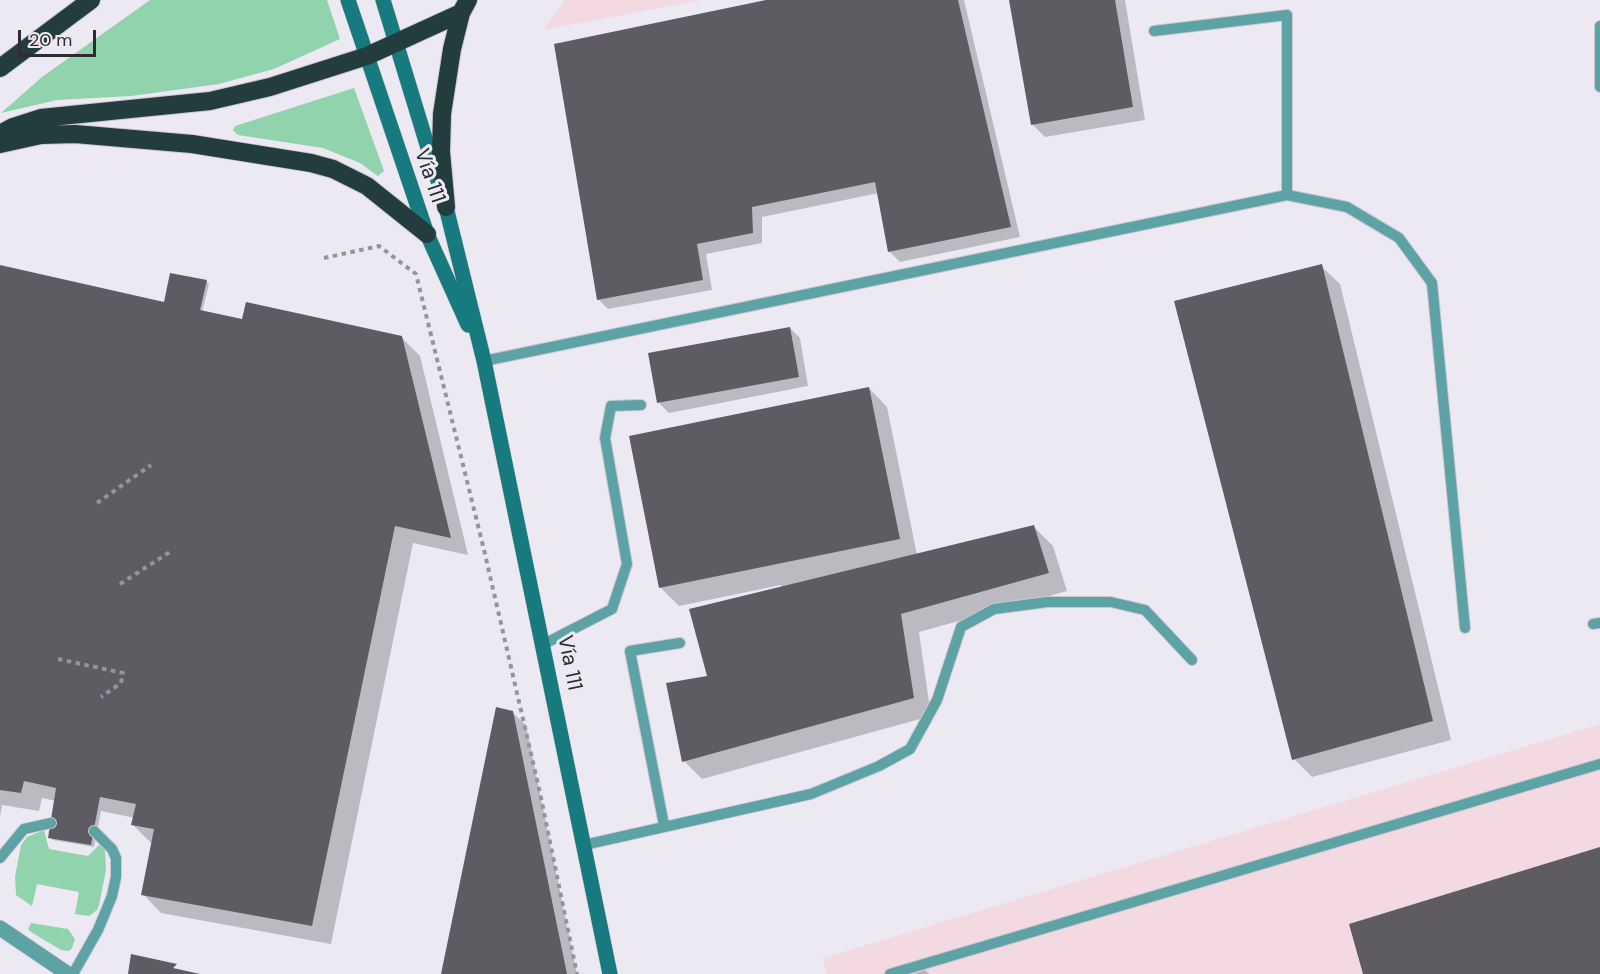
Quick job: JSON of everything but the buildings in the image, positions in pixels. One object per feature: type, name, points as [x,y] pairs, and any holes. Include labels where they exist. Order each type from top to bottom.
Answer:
[{"type":"highway","points":[[0,68],[91,0]]},
{"type":"highway","points":[[0,134],[12,127],[41,118],[210,101],[270,87],[367,56],[396,44],[465,7]]},
{"type":"highway","points":[[446,207],[441,152],[442,114],[447,73],[465,7]]},
{"type":"highway","points":[[0,144],[41,135],[75,134],[192,144],[311,163],[333,169],[367,186],[427,234]]},
{"type":"main road","name":"Vía 111","points":[[348,0],[427,234],[484,361]]},
{"type":"main road","name":"Vía 111","points":[[382,0],[446,207],[484,361],[610,974]]},
{"type":"street","points":[[0,928],[68,974]]},
{"type":"lane","points":[[1154,31],[1287,15],[1287,195]]},
{"type":"lane","points":[[1600,26],[1600,87]]},
{"type":"lane","points":[[484,361],[1287,195],[1347,207],[1399,238],[1432,283],[1465,628]]},
{"type":"lane","points":[[544,644],[612,609],[627,564],[605,438],[611,406],[641,405]]},
{"type":"lane","points":[[584,845],[664,825],[811,794],[879,766],[910,749],[937,700],[961,627],[994,609],[1047,602],[1111,602],[1145,610],[1192,660]]},
{"type":"lane","points":[[664,825],[630,651],[680,643]]},
{"type":"lane","points":[[890,974],[1600,764]]},
{"type":"lane","points":[[0,858],[24,829],[51,823]]},
{"type":"lane","points":[[73,974],[98,930],[112,896],[116,877],[116,858],[112,849],[94,831]]},
{"type":"path","points":[[324,258],[379,246],[416,274],[491,577],[540,793],[577,974]]},
{"type":"path","points":[[97,503],[151,465]]},
{"type":"path","points":[[120,584],[173,550]]},
{"type":"path","points":[[58,659],[123,673],[121,683],[101,697]]},
{"type":"shaded area","points":[[565,0],[702,0],[543,30]]},
{"type":"shaded area","points":[[1600,724],[1600,974],[827,974],[823,958]]},
{"type":"green space","points":[[150,0],[327,0],[340,39],[274,69],[219,84],[131,96],[57,100],[1,113],[42,77]]},
{"type":"green space","points":[[354,88],[384,171],[378,176],[360,163],[323,148],[238,135],[233,130],[235,126]]},
{"type":"green space","points":[[44,830],[49,849],[88,856],[100,844],[105,851],[106,870],[99,905],[97,910],[89,916],[75,914],[79,892],[37,884],[32,906],[16,895],[15,877],[21,845],[27,837]]},
{"type":"green space","points":[[31,923],[68,929],[75,939],[72,948],[69,951],[61,950],[31,932],[28,929]]}]
